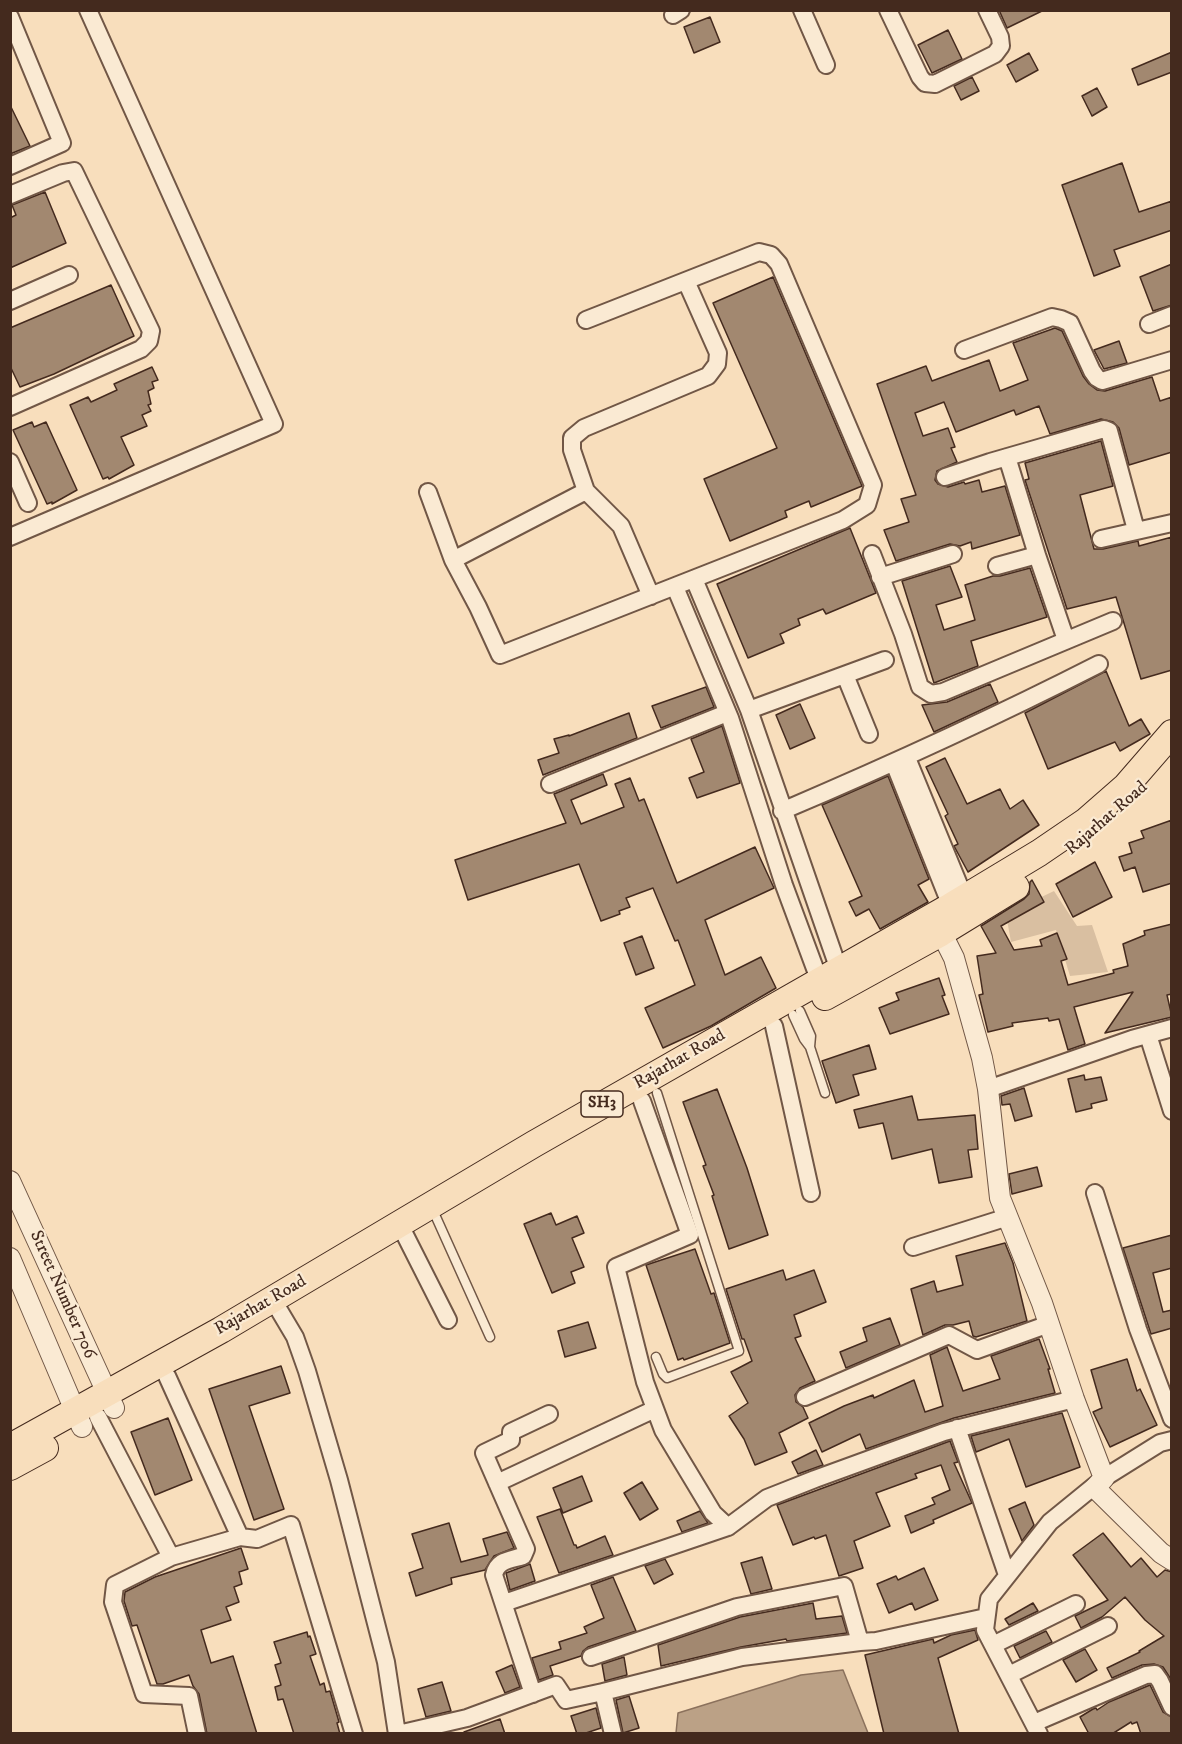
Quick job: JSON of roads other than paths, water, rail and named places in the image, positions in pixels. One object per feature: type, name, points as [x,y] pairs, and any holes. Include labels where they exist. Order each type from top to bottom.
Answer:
[{"type":"main road","name":"Rajarhat Road","points":[[10,1447],[95,1411],[167,1376],[275,1305],[405,1235],[789,1017],[1086,821],[1126,786],[1172,733]]},
{"type":"main road","name":"Rajarhat Road","points":[[10,1467],[95,1411],[275,1305],[544,1138],[829,976],[1076,848],[1132,800],[1172,760]]},
{"type":"street","points":[[10,537],[274,424],[88,10]]},
{"type":"street","points":[[802,10],[826,65]]},
{"type":"street","points":[[888,10],[920,77],[925,83],[935,84],[995,54],[1001,46],[1000,37],[987,10]]},
{"type":"street","points":[[10,17],[62,142],[10,166]]},
{"type":"street","points":[[10,195],[63,173],[74,171],[151,331],[149,341],[141,348],[10,407]]},
{"type":"street","points":[[428,492],[453,560],[500,655],[843,520],[867,505],[873,485],[779,264],[771,255],[759,252],[586,320]]},
{"type":"street","points":[[10,301],[69,275]]},
{"type":"street","points":[[651,596],[621,526],[586,491],[572,450],[572,438],[584,428],[708,376],[717,364],[718,353],[686,281]]},
{"type":"street","points":[[1149,324],[1172,315]]},
{"type":"street","points":[[964,351],[1052,317],[1070,323],[1092,371],[1102,381],[1172,360]]},
{"type":"street","points":[[945,477],[1104,429],[1110,431],[1136,531]]},
{"type":"street","points":[[1007,457],[1066,640]]},
{"type":"street","points":[[10,462],[28,503]]},
{"type":"street","points":[[453,560],[586,491]]},
{"type":"street","points":[[1101,539],[1172,523]]},
{"type":"street","points":[[872,554],[903,634],[920,687],[931,693],[943,692],[1113,621]]},
{"type":"street","points":[[880,577],[953,554]]},
{"type":"street","points":[[997,567],[1037,555]]},
{"type":"street","points":[[694,579],[749,710],[818,910],[829,976]]},
{"type":"street","points":[[675,586],[729,716],[795,919],[829,976]]},
{"type":"street","points":[[749,710],[885,660]]},
{"type":"street","points":[[782,811],[901,760],[1099,664]]},
{"type":"street","points":[[845,675],[869,734]]},
{"type":"street","points":[[550,784],[729,716]]},
{"type":"street","points":[[901,760],[948,913],[954,958],[988,1089],[1000,1198],[1049,1324],[1104,1478]]},
{"type":"street","points":[[795,919],[818,910]]},
{"type":"street","points":[[789,1017],[811,1193]]},
{"type":"street","points":[[988,1089],[1172,1028]]},
{"type":"street","points":[[1148,1035],[1172,1111]]},
{"type":"street","points":[[649,1097],[690,1235],[616,1267],[645,1382],[663,1430],[713,1513],[728,1527]]},
{"type":"street","name":"Street Number 706","points":[[10,1181],[95,1411]]},
{"type":"street","points":[[1095,1192],[1138,1329],[1172,1419]]},
{"type":"street","points":[[913,1247],[1008,1217]]},
{"type":"street","points":[[405,1235],[448,1320]]},
{"type":"street","points":[[10,1258],[95,1411],[171,1557]]},
{"type":"street","points":[[275,1305],[295,1337],[339,1480],[386,1662],[397,1734],[467,1718],[556,1685],[566,1700],[742,1657],[876,1641],[986,1617]]},
{"type":"street","points":[[805,1397],[949,1335],[977,1350],[1049,1324]]},
{"type":"street","points":[[167,1376],[240,1537]]},
{"type":"street","points":[[504,1603],[728,1527],[767,1498],[957,1428],[1074,1399]]},
{"type":"street","points":[[497,1483],[655,1409]]},
{"type":"street","points":[[534,1694],[494,1575],[495,1568],[500,1563],[523,1556],[526,1549],[484,1453],[511,1440],[511,1432],[549,1414]]},
{"type":"street","points":[[957,1428],[1007,1575]]},
{"type":"street","points":[[1172,1440],[1160,1443],[1104,1478],[1050,1522],[988,1599],[985,1630],[1036,1728],[1146,1676],[1155,1674],[1172,1707]]},
{"type":"street","points":[[1104,1478],[1095,1488],[1172,1560]]},
{"type":"street","points":[[197,1734],[189,1696],[144,1694],[113,1602],[115,1585],[171,1557],[240,1537],[257,1539],[291,1525],[354,1734]]},
{"type":"street","points":[[591,1657],[737,1607],[843,1586],[860,1642]]},
{"type":"street","points":[[993,1646],[1076,1604]]},
{"type":"street","points":[[1009,1675],[1108,1626]]},
{"type":"street","points":[[603,1692],[613,1734]]},
{"type":"lane","points":[[729,716],[749,710]]},
{"type":"lane","points":[[761,819],[782,811]]},
{"type":"lane","points":[[789,1017],[811,1036],[810,1047],[825,1092]]},
{"type":"lane","points":[[649,1097],[739,1351],[667,1378],[656,1357]]},
{"type":"lane","points":[[436,1217],[490,1337]]}]
